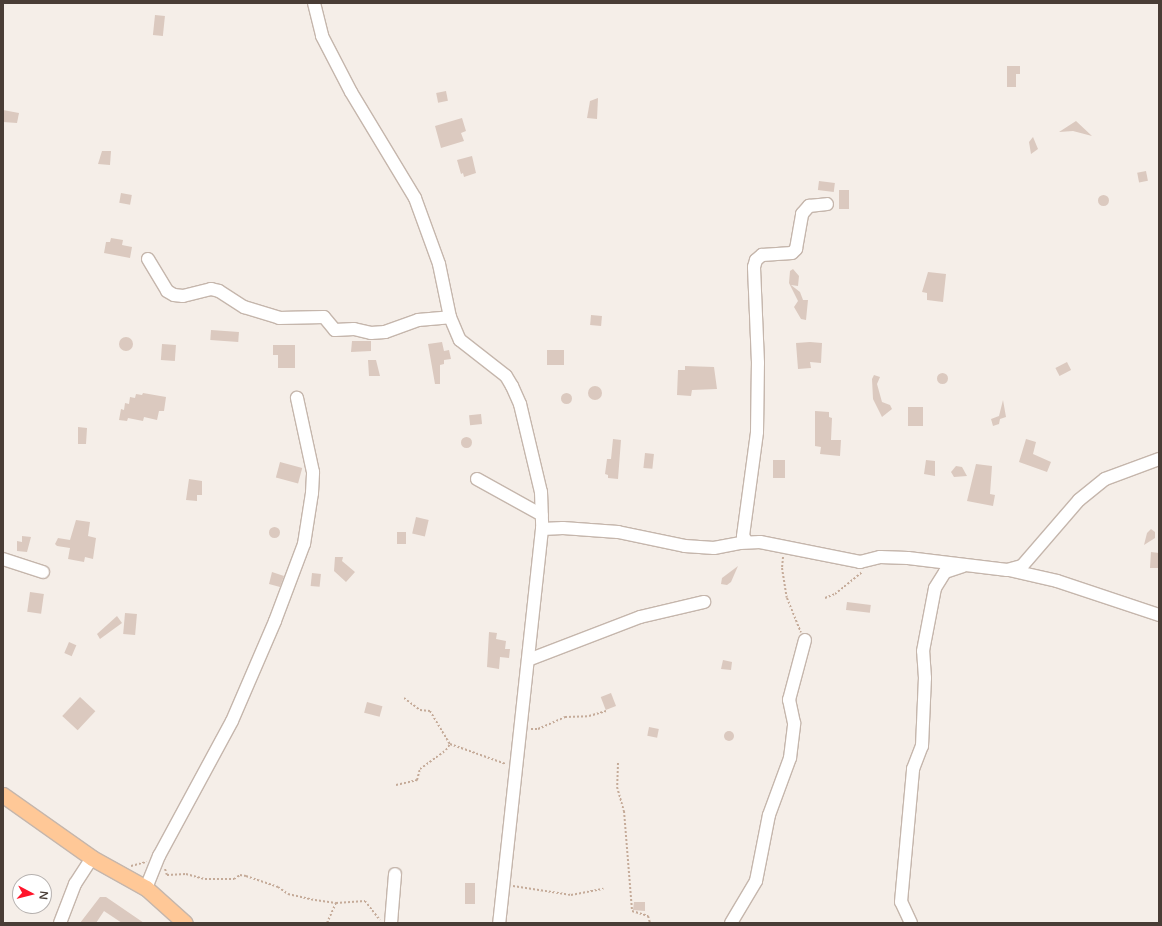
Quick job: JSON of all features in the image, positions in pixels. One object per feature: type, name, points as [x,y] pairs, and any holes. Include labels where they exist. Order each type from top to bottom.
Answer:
[{"type":"main road","points":[[3,795],[92,858],[146,888],[185,923]]},
{"type":"street","points":[[314,3],[322,36],[344,79],[415,198],[439,264],[450,317],[460,340],[506,376],[512,386],[520,404],[536,471],[542,515],[542,529],[499,923]]},
{"type":"street","points":[[747,542],[743,536],[757,432],[758,363],[754,267],[756,260],[762,256],[792,253],[796,249],[802,214],[808,206],[827,204]]},
{"type":"street","points":[[148,260],[167,291],[174,295],[182,296],[211,289],[219,291],[244,307],[279,318],[324,317],[335,330],[354,329],[371,334],[385,332],[418,320],[450,317]]},
{"type":"street","points":[[146,888],[157,860],[232,721],[304,544],[312,492],[313,472],[297,398]]},
{"type":"street","points":[[1007,570],[1022,566],[1079,500],[1105,480],[1159,459]]},
{"type":"street","points":[[477,479],[542,515]]},
{"type":"street","points":[[542,529],[563,528],[618,532],[684,546],[706,548],[747,542],[784,546],[860,562],[866,559],[908,558],[1007,570],[1057,581],[1159,615]]},
{"type":"street","points":[[3,559],[43,572]]},
{"type":"street","points":[[911,923],[901,902],[913,769],[922,746],[925,678],[923,651],[935,588],[946,572],[966,565]]},
{"type":"street","points":[[528,660],[640,617],[704,602]]},
{"type":"street","points":[[731,923],[756,881],[769,815],[790,758],[794,723],[789,700],[805,640]]},
{"type":"street","points":[[60,923],[76,884],[92,858]]},
{"type":"street","points":[[391,923],[395,874]]},
{"type":"path","points":[[784,546],[782,568],[787,598],[805,640]]},
{"type":"path","points":[[825,598],[835,594],[862,573],[866,559]]},
{"type":"path","points":[[404,698],[420,710],[430,711],[450,744],[515,767]]},
{"type":"path","points":[[520,728],[538,729],[565,717],[588,716],[606,711]]},
{"type":"path","points":[[396,785],[417,780],[420,769],[446,750],[450,744]]},
{"type":"path","points":[[618,763],[617,787],[624,811],[632,911],[648,916],[650,923]]},
{"type":"path","points":[[118,873],[145,861],[157,860],[167,875],[186,874],[212,880],[234,879],[240,875],[246,876],[278,888],[288,894],[336,903],[365,901],[382,923]]},
{"type":"path","points":[[502,885],[571,894],[603,889]]},
{"type":"path","points":[[327,923],[336,903]]},
{"type":"path","points":[[855,923],[868,923]]},
{"type":"building","points":[[155,15],[165,16],[163,36],[153,35]]},
{"type":"building","points":[[1007,66],[1020,66],[1020,74],[1016,74],[1016,87],[1007,87]]},
{"type":"building","points":[[446,91],[448,101],[438,103],[436,93]]},
{"type":"building","points":[[598,98],[597,119],[587,118],[590,101]]},
{"type":"building","points":[[3,110],[19,113],[17,123],[3,122]]},
{"type":"building","points":[[462,118],[466,131],[461,133],[464,141],[441,148],[435,126]]},
{"type":"building","points":[[1076,121],[1092,136],[1073,131],[1059,132]]},
{"type":"building","points":[[1033,137],[1038,149],[1031,154],[1029,142]]},
{"type":"building","points":[[102,151],[111,151],[110,165],[98,164]]},
{"type":"building","points":[[472,156],[476,173],[464,177],[463,173],[461,174],[457,160]]},
{"type":"building","points":[[1146,171],[1148,181],[1139,183],[1137,173]]},
{"type":"building","points":[[819,181],[835,183],[834,192],[818,190]]},
{"type":"building","points":[[839,190],[849,190],[849,209],[839,209]]},
{"type":"building","points":[[121,193],[132,195],[130,205],[119,203]]},
{"type":"building","points":[[1101,195],[1105,195],[1107,196],[1107,204],[1101,205],[1098,202],[1098,198]]},
{"type":"building","points":[[111,238],[123,240],[122,245],[132,247],[130,258],[104,253],[106,242],[110,242]]},
{"type":"building","points":[[793,269],[799,276],[798,286],[791,285],[800,292],[803,300],[808,300],[806,320],[801,319],[794,307],[798,301],[789,283],[790,271]]},
{"type":"building","points":[[928,272],[946,274],[943,302],[927,300],[927,293],[922,292]]},
{"type":"building","points":[[591,315],[602,316],[601,326],[590,325]]},
{"type":"building","points":[[211,330],[239,332],[238,342],[210,340]]},
{"type":"building","points":[[123,337],[129,337],[133,341],[133,347],[129,351],[123,351],[119,347],[119,341]]},
{"type":"building","points":[[352,341],[371,341],[371,351],[351,352]]},
{"type":"building","points":[[442,342],[444,351],[449,350],[451,359],[444,360],[444,364],[440,365],[440,384],[435,384],[428,344]]},
{"type":"building","points":[[796,343],[822,343],[821,363],[810,362],[811,368],[798,369]]},
{"type":"building","points":[[162,344],[176,345],[175,361],[161,360]]},
{"type":"building","points":[[273,345],[295,345],[295,368],[278,368],[278,355],[273,355]]},
{"type":"building","points":[[547,350],[564,350],[564,365],[547,365]]},
{"type":"building","points":[[368,360],[376,360],[380,376],[369,376]]},
{"type":"building","points":[[1067,362],[1071,370],[1060,376],[1055,368]]},
{"type":"building","points":[[685,366],[714,367],[717,389],[692,390],[691,396],[677,395],[678,370],[685,370]]},
{"type":"building","points":[[942,372],[946,374],[948,378],[946,382],[942,384],[938,382],[936,378],[938,374]]},
{"type":"building","points":[[874,375],[880,377],[877,384],[882,402],[890,405],[892,409],[882,417],[873,399],[872,379]]},
{"type":"building","points":[[595,386],[600,388],[602,393],[600,398],[595,400],[590,398],[588,393],[590,388]]},
{"type":"building","points":[[143,393],[166,397],[164,411],[159,411],[157,420],[144,417],[143,421],[128,418],[127,421],[119,420],[121,409],[124,410],[125,403],[129,404],[130,397],[135,398],[136,394],[142,395]]},
{"type":"building","points":[[564,393],[568,393],[570,394],[570,402],[564,403],[561,400],[561,396]]},
{"type":"building","points":[[1003,400],[1006,417],[1000,419],[999,424],[993,426],[991,419],[999,416]]},
{"type":"building","points":[[908,407],[923,407],[923,426],[908,426]]},
{"type":"building","points":[[815,411],[829,412],[829,417],[832,418],[831,440],[841,440],[840,456],[820,454],[821,447],[815,446]]},
{"type":"building","points":[[481,414],[482,424],[470,425],[469,415]]},
{"type":"building","points":[[78,427],[87,428],[86,444],[78,444]]},
{"type":"building","points":[[464,437],[468,437],[470,438],[470,446],[464,447],[461,444],[461,440]]},
{"type":"building","points":[[613,439],[621,440],[618,479],[608,478],[608,475],[605,474],[607,459],[611,459]]},
{"type":"building","points":[[1026,439],[1036,442],[1033,454],[1051,462],[1047,472],[1019,462]]},
{"type":"building","points":[[645,453],[654,454],[652,469],[643,468]]},
{"type":"building","points":[[773,460],[785,460],[785,478],[773,478]]},
{"type":"building","points":[[926,460],[935,461],[935,476],[924,474]]},
{"type":"building","points":[[280,462],[302,468],[298,483],[276,477]]},
{"type":"building","points":[[976,464],[992,466],[990,494],[995,495],[993,506],[967,501]]},
{"type":"building","points":[[956,466],[962,467],[967,476],[954,477],[951,472]]},
{"type":"building","points":[[189,479],[202,481],[202,495],[197,495],[197,501],[186,500]]},
{"type":"building","points":[[416,517],[429,520],[425,536],[412,534]]},
{"type":"building","points":[[76,520],[90,522],[88,536],[96,538],[93,559],[85,557],[84,562],[68,559],[70,548],[57,546],[55,544],[58,538],[70,540]]},
{"type":"building","points":[[272,527],[276,527],[278,528],[278,536],[272,537],[269,534],[269,530]]},
{"type":"building","points":[[1151,529],[1155,532],[1155,538],[1144,545],[1147,533]]},
{"type":"building","points":[[397,532],[406,532],[406,544],[397,544]]},
{"type":"building","points":[[22,536],[31,537],[27,552],[17,551],[17,541],[22,542]]},
{"type":"building","points":[[1151,552],[1159,553],[1159,568],[1150,568]]},
{"type":"building","points":[[335,557],[343,557],[342,561],[355,572],[346,582],[334,571]]},
{"type":"building","points":[[738,566],[731,582],[727,585],[721,584],[722,578]]},
{"type":"building","points":[[272,572],[284,576],[280,587],[269,584]]},
{"type":"building","points":[[312,573],[321,574],[320,587],[311,586]]},
{"type":"building","points":[[30,592],[44,594],[41,614],[27,612]]},
{"type":"building","points":[[847,602],[871,605],[870,613],[846,610]]},
{"type":"building","points":[[125,613],[137,614],[135,635],[123,634]]},
{"type":"building","points":[[117,616],[122,623],[100,639],[97,634]]},
{"type":"building","points":[[489,632],[497,633],[496,639],[506,641],[505,649],[510,649],[509,658],[500,657],[499,669],[487,667]]},
{"type":"building","points":[[69,642],[76,645],[72,656],[64,653]]},
{"type":"building","points":[[723,660],[732,662],[731,670],[721,669]]},
{"type":"building","points":[[611,693],[616,706],[606,710],[601,697]]},
{"type":"building","points":[[80,697],[95,711],[78,730],[62,716]]},
{"type":"building","points":[[367,702],[382,706],[380,717],[364,713]]},
{"type":"building","points":[[649,727],[659,729],[657,738],[647,736]]},
{"type":"building","points":[[727,731],[731,731],[733,732],[733,740],[727,741],[724,738],[724,734]]},
{"type":"building","points":[[465,883],[475,883],[475,904],[465,904]]},
{"type":"building","points":[[100,897],[106,897],[144,923],[122,923],[104,911],[96,923],[80,923]]},
{"type":"building","points":[[634,902],[645,902],[645,911],[633,910]]}]
